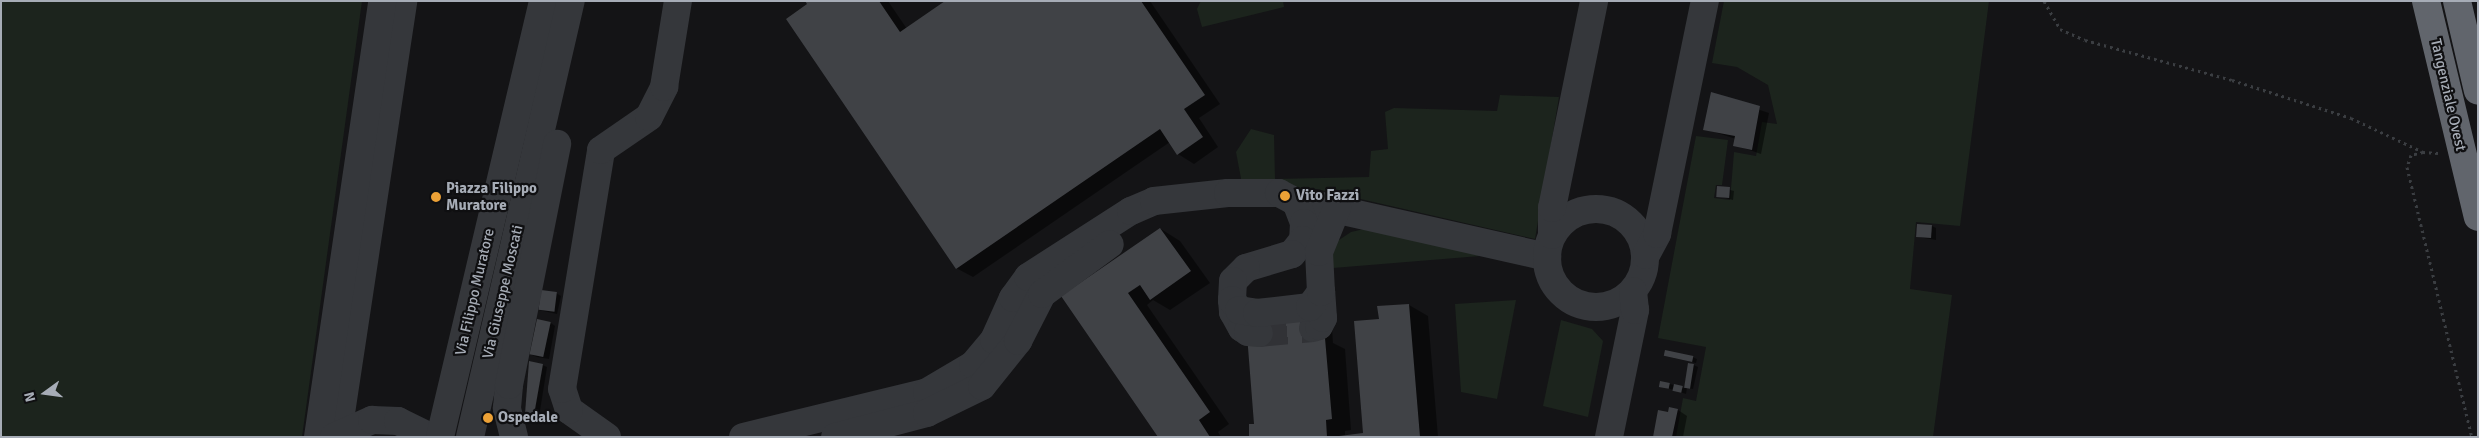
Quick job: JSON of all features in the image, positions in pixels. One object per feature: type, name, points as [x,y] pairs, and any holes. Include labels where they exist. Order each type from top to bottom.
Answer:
[{"type":"highway","name":"Tangenziale Ovest","points":[[2426,1],[2478,217]]},
{"type":"highway","name":"Tangenziale Ovest","points":[[2457,1],[2478,91]]},
{"type":"street","points":[[330,435],[382,1]]},
{"type":"street","points":[[330,435],[403,1]]},
{"type":"street","name":"Via Filippo Muratore","points":[[440,437],[543,1]]},
{"type":"street","name":"Via Giuseppe Moscati","points":[[470,437],[571,1]]},
{"type":"street","points":[[514,437],[507,408],[513,358],[581,29],[583,1]]},
{"type":"street","points":[[607,437],[570,410],[562,389],[599,159],[601,150],[649,117],[664,87],[678,1]]},
{"type":"street","points":[[1586,4],[1552,208],[1549,246],[1550,274],[1558,289],[1571,300],[1587,306],[1604,307],[1620,301],[1633,291],[1641,280],[1646,255],[1657,234],[1705,1]]},
{"type":"street","points":[[742,437],[927,392],[966,369],[994,340],[1013,298],[1028,277],[1138,208],[1154,201],[1228,193],[1279,193],[1296,202],[1304,223],[1303,240],[1292,254],[1246,268],[1233,281],[1233,312],[1242,328],[1248,332],[1259,332]]},
{"type":"street","points":[[835,437],[927,413],[982,386],[1018,341],[1042,294],[1148,217],[1193,207],[1296,202],[1549,246]]},
{"type":"street","points":[[1313,328],[1319,326],[1323,318],[1319,252],[1337,208]]},
{"type":"street","points":[[1549,246],[1562,222],[1575,213],[1591,208],[1607,209],[1634,225],[1642,239],[1646,255]]},
{"type":"street","points":[[1609,437],[1635,310],[1633,291]]},
{"type":"street","points":[[1232,300],[1239,310],[1257,313],[1310,307],[1321,292]]},
{"type":"street","points":[[330,435],[372,420],[398,421],[431,437]]},
{"type":"path","points":[[2044,1],[2060,29],[2085,40],[2351,118],[2423,152],[2441,154]]},
{"type":"path","points":[[2423,152],[2411,155],[2407,167],[2472,437]]},
{"type":"shaded area","points":[[1,1],[362,1],[302,437],[1,437]]},
{"type":"shaded area","points":[[1201,1],[1283,1],[1284,7],[1202,27],[1197,9]]},
{"type":"shaded area","points":[[1724,1],[1989,1],[1960,226],[1916,222],[1910,289],[1952,295],[1933,437],[1676,437],[1683,398],[1696,401],[1706,347],[1658,338],[1696,136],[1728,140],[1722,185],[1716,185],[1714,198],[1730,200],[1734,152],[1756,156],[1762,122],[1777,124],[1768,85],[1737,67],[1712,63]]},
{"type":"shaded area","points":[[1500,95],[1559,97],[1535,239],[1317,189],[1243,189],[1236,152],[1251,129],[1274,135],[1275,179],[1369,177],[1371,151],[1388,149],[1385,112],[1394,108],[1497,111]]},
{"type":"shaded area","points":[[1364,229],[1479,253],[1480,256],[1333,268],[1330,261],[1336,242],[1351,232]]},
{"type":"shaded area","points":[[1516,300],[1497,399],[1461,392],[1455,304]]},
{"type":"shaded area","points":[[1561,320],[1592,329],[1603,341],[1588,417],[1543,406]]},
{"type":"building","points":[[805,1],[879,1],[900,32],[945,1],[1141,1],[1205,95],[1184,109],[1203,137],[1177,155],[1160,129],[956,269],[786,19],[807,4]]},
{"type":"building","points":[[1711,92],[1760,106],[1752,150],[1733,146],[1735,136],[1703,130]]},
{"type":"building","points":[[1717,186],[1730,187],[1729,198],[1716,197]]},
{"type":"building","points":[[1917,224],[1932,225],[1931,238],[1916,237]]},
{"type":"building","points":[[1160,228],[1191,271],[1150,300],[1140,285],[1128,293],[1210,412],[1199,420],[1210,437],[1158,437],[1061,296]]},
{"type":"building","points":[[541,290],[557,292],[554,312],[539,310]]},
{"type":"building","points":[[1409,304],[1420,437],[1331,437],[1363,433],[1354,321],[1379,319],[1377,306]]},
{"type":"building","points":[[1323,315],[1332,419],[1326,420],[1327,437],[1249,437],[1249,424],[1254,424],[1246,322]]},
{"type":"building","points":[[537,319],[551,322],[543,357],[530,354]]},
{"type":"building","points":[[1665,350],[1693,356],[1692,362],[1664,356]]},
{"type":"building","points":[[529,361],[543,364],[534,415],[525,414]]},
{"type":"building","points":[[1688,363],[1694,364],[1690,389],[1684,388]]},
{"type":"building","points":[[1660,381],[1670,383],[1669,389],[1659,387]]},
{"type":"building","points":[[1674,384],[1683,386],[1681,393],[1672,391]]},
{"type":"building","points":[[1669,407],[1678,409],[1672,437],[1653,437],[1658,410],[1668,412]]},
{"type":"tunnel","points":[[1259,333],[1313,328]]},
{"type":"place","name":"Vito Fazzi","points":[[1285,196]]},
{"type":"place","name":"Piazza Filippo Muratore","points":[[436,197]]},
{"type":"place","name":"Ospedale","points":[[488,418]]}]
